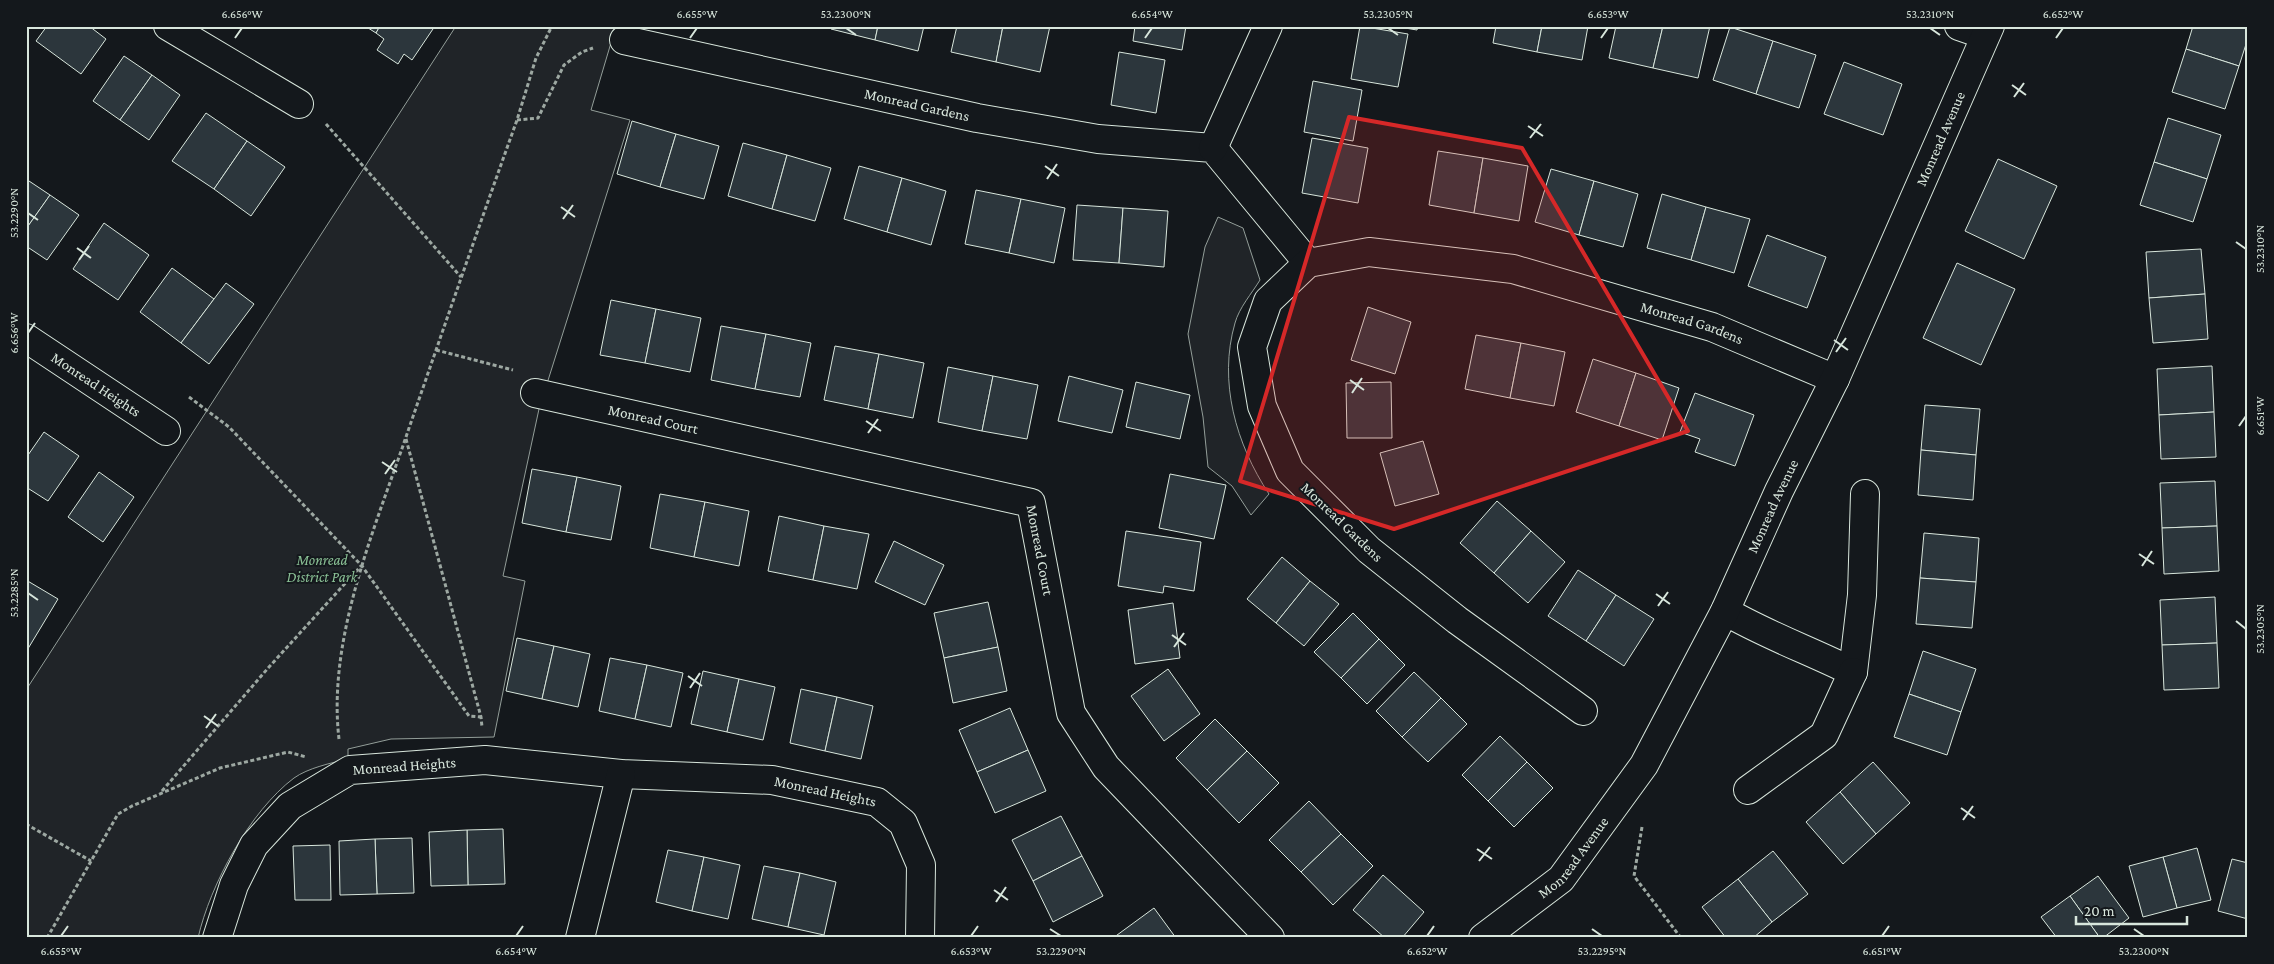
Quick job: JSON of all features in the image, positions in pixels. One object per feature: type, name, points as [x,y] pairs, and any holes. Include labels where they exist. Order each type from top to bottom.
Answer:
[{"type":"street","points":[[168,26],[299,104]]},
{"type":"street","points":[[1268,26],[1213,148],[1308,262]]},
{"type":"street","points":[[1959,26],[1988,31]]},
{"type":"street","name":"Monread Avenue","points":[[1483,938],[1561,879],[1644,764],[1725,611],[1780,490],[1835,378],[1988,31]]},
{"type":"street","name":"Monread Gardens","points":[[624,40],[977,118],[1098,138],[1213,148]]},
{"type":"street","name":"Monread Gardens","points":[[1583,711],[1457,620],[1369,550],[1290,471],[1262,406],[1252,347],[1268,301],[1308,262],[1369,252],[1513,269],[1712,328],[1835,378]]},
{"type":"street","name":"Monread Heights","points":[[26,338],[166,431]]},
{"type":"street","name":"Monread Court","points":[[535,393],[1032,503],[1071,713],[1106,767],[1270,938]]},
{"type":"street","points":[[1748,790],[1824,735],[1853,672],[1862,594],[1865,494]]},
{"type":"street","points":[[1725,611],[1750,625],[1807,649],[1853,672]]},
{"type":"street","name":"Monread Heights","points":[[216,938],[234,885],[254,845],[290,806],[350,770],[485,760],[621,774],[772,780],[877,802],[903,823],[921,865],[920,938]]},
{"type":"street","points":[[580,938],[621,774]]},
{"type":"path","points":[[350,770],[339,738],[337,712],[338,676],[343,643],[362,566],[517,120],[536,58],[552,26]]},
{"type":"path","points":[[517,120],[538,118],[564,65],[582,52],[624,40]]},
{"type":"path","points":[[299,104],[315,111],[461,277]]},
{"type":"path","points":[[436,350],[530,374],[535,393]]},
{"type":"path","points":[[189,398],[230,427],[362,566],[470,716],[481,717]]},
{"type":"path","points":[[406,438],[481,717],[485,760]]},
{"type":"path","points":[[160,794],[269,667],[362,566]]},
{"type":"path","points":[[47,938],[118,814],[220,768],[288,752],[350,770]]},
{"type":"path","points":[[26,824],[90,861]]},
{"type":"path","points":[[1643,824],[1634,876],[1681,938]]},
{"type":"highlighted area","points":[[1349,117],[1522,148],[1688,431],[1394,529],[1240,481]]},
{"type":"green space","name":"Monread District Park","points":[[456,26],[616,26],[591,110],[630,120],[539,409],[503,576],[525,581],[494,737],[391,739],[348,749],[348,759],[327,764],[294,778],[262,809],[234,850],[212,895],[198,938],[26,938],[26,690]]},
{"type":"green space","points":[[1218,217],[1243,228],[1260,280],[1237,317],[1230,345],[1228,368],[1233,412],[1239,433],[1257,475],[1269,494],[1251,515],[1232,486],[1208,467],[1203,417],[1188,334],[1205,247]]},
{"type":"building","points":[[47,26],[89,26],[106,39],[81,74],[36,41]]},
{"type":"building","points":[[365,26],[380,26],[376,33]]},
{"type":"building","points":[[380,26],[435,26],[412,60],[404,54],[398,64],[377,50],[384,39],[376,33]]},
{"type":"building","points":[[831,26],[878,26],[875,40],[831,29]]},
{"type":"building","points":[[878,26],[924,26],[918,51],[875,40]]},
{"type":"building","points":[[957,26],[1003,26],[996,62],[951,52]]},
{"type":"building","points":[[1003,26],[1050,26],[1040,72],[996,62]]},
{"type":"building","points":[[1135,26],[1186,26],[1182,50],[1133,41]]},
{"type":"building","points":[[1360,26],[1408,34],[1398,87],[1351,79]]},
{"type":"building","points":[[1393,26],[1418,26],[1417,30]]},
{"type":"building","points":[[1496,26],[1542,26],[1537,52],[1493,43]]},
{"type":"building","points":[[1542,26],[1588,26],[1582,60],[1537,52]]},
{"type":"building","points":[[1616,26],[1663,26],[1653,68],[1609,58]]},
{"type":"building","points":[[1663,26],[1710,26],[1698,78],[1653,68]]},
{"type":"building","points":[[2193,26],[2248,26],[2248,38],[2239,66],[2186,49]]},
{"type":"building","points":[[1730,27],[1773,41],[1756,94],[1713,80]]},
{"type":"building","points":[[1773,41],[1816,55],[1799,108],[1756,94]]},
{"type":"building","points":[[2186,49],[2239,66],[2225,109],[2172,92]]},
{"type":"building","points":[[1119,52],[1165,60],[1156,113],[1111,105]]},
{"type":"building","points":[[124,56],[152,75],[120,120],[93,101]]},
{"type":"building","points":[[1844,62],[1902,84],[1883,135],[1824,114]]},
{"type":"building","points":[[152,75],[180,95],[149,140],[120,120]]},
{"type":"building","points":[[1313,81],[1362,90],[1353,141],[1304,132]]},
{"type":"building","points":[[206,113],[247,141],[214,189],[172,161]]},
{"type":"building","points":[[2168,118],[2221,135],[2207,179],[2154,162]]},
{"type":"building","points":[[632,121],[676,134],[660,187],[617,174]]},
{"type":"building","points":[[676,134],[719,146],[704,199],[660,187]]},
{"type":"building","points":[[1312,138],[1368,148],[1358,203],[1302,193]]},
{"type":"building","points":[[247,141],[285,167],[251,216],[214,189]]},
{"type":"building","points":[[743,143],[787,155],[772,209],[728,196]]},
{"type":"building","points":[[1438,151],[1483,158],[1474,213],[1429,205]]},
{"type":"building","points":[[787,155],[831,168],[815,221],[772,209]]},
{"type":"building","points":[[1483,158],[1528,166],[1519,221],[1474,213]]},
{"type":"building","points":[[1998,159],[2057,186],[2024,259],[1965,231]]},
{"type":"building","points":[[2154,162],[2207,179],[2193,222],[2140,205]]},
{"type":"building","points":[[859,166],[902,178],[887,232],[844,219]]},
{"type":"building","points":[[1551,169],[1594,181],[1579,235],[1535,222]]},
{"type":"building","points":[[902,178],[946,191],[931,245],[887,232]]},
{"type":"building","points":[[26,179],[50,195],[26,229]]},
{"type":"building","points":[[1594,181],[1638,194],[1623,247],[1579,235]]},
{"type":"building","points":[[976,190],[1021,199],[1009,253],[965,244]]},
{"type":"building","points":[[1662,194],[1706,207],[1691,260],[1647,248]]},
{"type":"building","points":[[50,195],[79,215],[47,260],[26,246],[26,229]]},
{"type":"building","points":[[1021,199],[1065,208],[1054,263],[1009,253]]},
{"type":"building","points":[[1077,205],[1123,208],[1119,263],[1073,260]]},
{"type":"building","points":[[1706,207],[1750,219],[1734,273],[1691,260]]},
{"type":"building","points":[[1123,208],[1168,211],[1164,267],[1119,263]]},
{"type":"building","points":[[104,223],[149,255],[118,300],[73,269]]},
{"type":"building","points":[[1767,235],[1826,257],[1807,308],[1748,286]]},
{"type":"building","points":[[2201,249],[2205,294],[2149,298],[2146,252]]},
{"type":"building","points":[[1957,263],[2015,289],[1981,365],[1923,338]]},
{"type":"building","points":[[172,268],[214,299],[181,343],[140,312]]},
{"type":"building","points":[[226,283],[254,304],[209,364],[181,343]]},
{"type":"building","points":[[2205,294],[2208,339],[2153,343],[2149,298]]},
{"type":"building","points":[[611,300],[656,309],[645,363],[600,355]]},
{"type":"building","points":[[1368,307],[1411,322],[1395,374],[1351,360]]},
{"type":"building","points":[[656,309],[701,318],[690,372],[645,363]]},
{"type":"building","points":[[721,326],[766,334],[755,389],[711,380]]},
{"type":"building","points":[[766,334],[811,343],[800,397],[755,389]]},
{"type":"building","points":[[1476,335],[1521,343],[1510,398],[1465,389]]},
{"type":"building","points":[[1521,343],[1565,352],[1554,406],[1510,398]]},
{"type":"building","points":[[835,346],[879,354],[868,409],[824,400]]},
{"type":"building","points":[[879,354],[924,363],[913,418],[868,409]]},
{"type":"building","points":[[1593,359],[1636,373],[1619,426],[1576,412]]},
{"type":"building","points":[[2212,366],[2214,412],[2159,415],[2157,369]]},
{"type":"building","points":[[948,367],[993,376],[982,431],[938,422]]},
{"type":"building","points":[[1636,373],[1679,388],[1662,440],[1619,426]]},
{"type":"building","points":[[993,376],[1038,385],[1027,439],[982,431]]},
{"type":"building","points":[[1069,376],[1123,390],[1112,433],[1058,421]]},
{"type":"building","points":[[1136,382],[1190,395],[1180,439],[1126,427]]},
{"type":"building","points":[[1391,382],[1392,438],[1347,438],[1346,383]]},
{"type":"building","points":[[1695,393],[1754,415],[1735,466],[1695,452],[1700,439],[1680,432]]},
{"type":"building","points":[[1925,405],[1980,409],[1976,455],[1921,450]]},
{"type":"building","points":[[2214,412],[2216,457],[2161,459],[2159,415]]},
{"type":"building","points":[[44,432],[79,456],[48,501],[26,487],[26,458]]},
{"type":"building","points":[[1423,441],[1439,494],[1395,506],[1380,453]]},
{"type":"building","points":[[1921,450],[1976,455],[1973,500],[1918,495]]},
{"type":"building","points":[[532,469],[577,477],[566,532],[522,523]]},
{"type":"building","points":[[99,472],[134,497],[103,542],[68,517]]},
{"type":"building","points":[[1170,474],[1226,485],[1214,539],[1159,528]]},
{"type":"building","points":[[577,477],[621,486],[611,540],[566,532]]},
{"type":"building","points":[[2215,481],[2217,526],[2162,528],[2160,483]]},
{"type":"building","points":[[660,494],[705,502],[694,557],[650,548]]},
{"type":"building","points":[[1497,501],[1531,531],[1494,573],[1460,543]]},
{"type":"building","points":[[705,502],[749,511],[739,566],[694,557]]},
{"type":"building","points":[[779,516],[824,526],[813,580],[768,571]]},
{"type":"building","points":[[824,526],[869,534],[857,589],[813,580]]},
{"type":"building","points":[[2217,526],[2219,571],[2164,574],[2162,528]]},
{"type":"building","points":[[1126,531],[1201,542],[1194,591],[1164,586],[1163,593],[1118,586]]},
{"type":"building","points":[[1531,531],[1565,562],[1528,603],[1494,573]]},
{"type":"building","points":[[1924,533],[1979,538],[1976,582],[1920,578]]},
{"type":"building","points":[[894,541],[944,565],[925,605],[875,582]]},
{"type":"building","points":[[1282,557],[1310,581],[1276,623],[1247,599]]},
{"type":"building","points":[[1578,570],[1616,595],[1586,641],[1548,616]]},
{"type":"building","points":[[1920,578],[1976,582],[1972,628],[1916,624]]},
{"type":"building","points":[[26,580],[58,599],[26,652]]},
{"type":"building","points":[[1310,581],[1339,604],[1304,646],[1276,623]]},
{"type":"building","points":[[1616,595],[1654,619],[1624,666],[1586,641]]},
{"type":"building","points":[[2215,597],[2217,643],[2162,645],[2160,600]]},
{"type":"building","points":[[988,602],[998,647],[944,658],[934,613]]},
{"type":"building","points":[[1173,603],[1180,658],[1135,664],[1128,610]]},
{"type":"building","points":[[1353,613],[1379,639],[1341,678],[1314,652]]},
{"type":"building","points":[[517,638],[554,646],[542,699],[506,691]]},
{"type":"building","points":[[1379,639],[1405,665],[1367,704],[1341,678]]},
{"type":"building","points":[[2217,643],[2219,688],[2164,690],[2162,645]]},
{"type":"building","points":[[554,646],[590,654],[578,707],[542,699]]},
{"type":"building","points":[[998,647],[1007,691],[953,703],[944,658]]},
{"type":"building","points":[[1923,651],[1976,669],[1961,712],[1909,694]]},
{"type":"building","points":[[610,658],[647,665],[635,719],[599,711]]},
{"type":"building","points":[[647,665],[683,673],[671,727],[635,719]]},
{"type":"building","points":[[1168,669],[1200,714],[1164,741],[1131,696]]},
{"type":"building","points":[[703,671],[739,679],[727,732],[691,724]]},
{"type":"building","points":[[1414,672],[1441,698],[1402,737],[1376,711]]},
{"type":"building","points":[[739,679],[775,687],[763,740],[727,732]]},
{"type":"building","points":[[801,689],[837,697],[825,751],[790,743]]},
{"type":"building","points":[[1909,694],[1961,712],[1947,755],[1894,737]]},
{"type":"building","points":[[837,697],[873,706],[861,759],[825,751]]},
{"type":"building","points":[[1441,698],[1467,724],[1428,762],[1402,737]]},
{"type":"building","points":[[1010,708],[1028,750],[977,772],[959,730]]},
{"type":"building","points":[[1215,719],[1247,751],[1207,790],[1176,758]]},
{"type":"building","points":[[1500,736],[1527,762],[1488,801],[1462,775]]},
{"type":"building","points":[[1028,750],[1046,791],[995,813],[977,772]]},
{"type":"building","points":[[1247,751],[1279,783],[1239,823],[1207,790]]},
{"type":"building","points":[[1527,762],[1553,788],[1514,827],[1488,801]]},
{"type":"building","points":[[1873,762],[1910,803],[1876,834],[1840,792]]},
{"type":"building","points":[[1840,792],[1876,834],[1843,864],[1806,822]]},
{"type":"building","points":[[1309,801],[1341,834],[1301,872],[1269,840]]},
{"type":"building","points":[[1061,816],[1082,856],[1033,881],[1012,840]]},
{"type":"building","points":[[503,829],[505,884],[468,885],[467,830]]},
{"type":"building","points":[[467,830],[468,885],[431,886],[429,832]]},
{"type":"building","points":[[1341,834],[1373,866],[1333,905],[1301,872]]},
{"type":"building","points":[[412,838],[414,893],[377,894],[375,839]]},
{"type":"building","points":[[375,839],[377,894],[340,895],[339,841]]},
{"type":"building","points":[[330,845],[331,900],[295,900],[293,846]]},
{"type":"building","points":[[2197,848],[2211,900],[2177,908],[2163,857]]},
{"type":"building","points":[[668,850],[704,857],[692,911],[656,902]]},
{"type":"building","points":[[1773,851],[1808,894],[1772,922],[1738,879]]},
{"type":"building","points":[[1082,856],[1103,896],[1053,922],[1033,881]]},
{"type":"building","points":[[704,857],[740,865],[728,919],[692,911]]},
{"type":"building","points":[[2163,857],[2177,908],[2143,917],[2129,866]]},
{"type":"building","points":[[2232,859],[2248,863],[2248,919],[2218,911]]},
{"type":"building","points":[[764,866],[800,873],[788,927],[752,919]]},
{"type":"building","points":[[800,873],[836,882],[824,935],[788,927]]},
{"type":"building","points":[[1383,875],[1424,912],[1402,938],[1385,938],[1353,910]]},
{"type":"building","points":[[2098,876],[2129,918],[2103,938],[2100,938],[2070,896]]},
{"type":"building","points":[[1738,879],[1772,922],[1753,938],[1726,938],[1702,907]]},
{"type":"building","points":[[2070,896],[2100,938],[2057,938],[2041,917]]},
{"type":"building","points":[[1154,908],[1176,938],[1113,938]]}]
